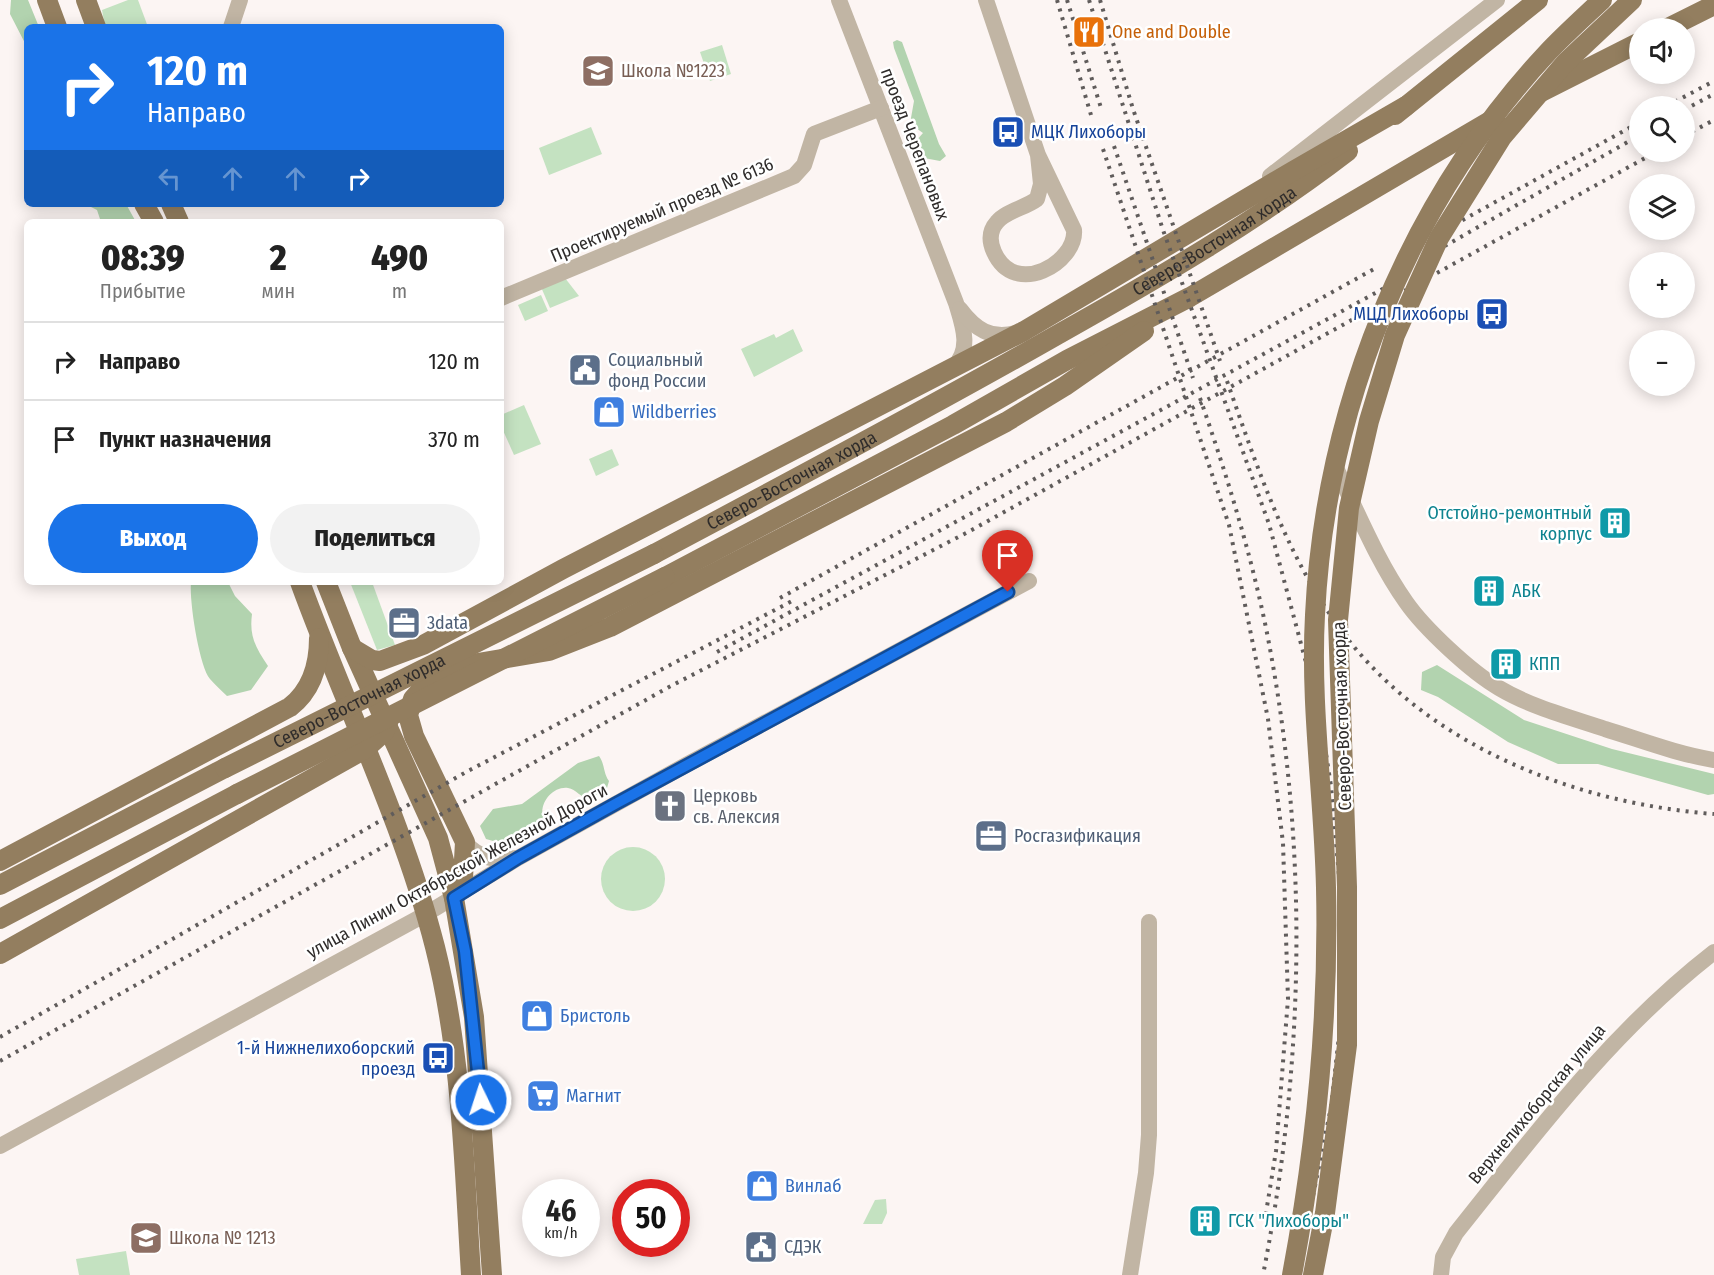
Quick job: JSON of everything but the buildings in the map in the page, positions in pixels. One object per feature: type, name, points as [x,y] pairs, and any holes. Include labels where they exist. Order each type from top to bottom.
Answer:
[{"type":"main road","points":[[47,0],[56,24]]},
{"type":"main road","points":[[86,0],[95,24]]},
{"type":"main road","name":"Северо-Восточная хорда","points":[[0,885],[225,768],[654,554],[941,402],[1142,287],[1299,189],[1538,0]]},
{"type":"main road","name":"Северо-Восточная хорда","points":[[1292,1275],[1305,1209],[1324,1046],[1326,886],[1316,741],[1315,615],[1327,502],[1348,414],[1376,326],[1422,228],[1486,128],[1548,52],[1602,0]]},
{"type":"main road","name":"Северо-Восточная хорда","points":[[1313,1275],[1325,1213],[1347,1045],[1347,887],[1338,620],[1348,508],[1369,421],[1395,335],[1439,238],[1503,137],[1566,62],[1632,0]]},
{"type":"main road","points":[[1689,18],[1714,6]]},
{"type":"main road","name":"Северо-Восточная хорда","points":[[0,919],[237,794],[665,577],[953,424],[1067,360],[1190,297],[1452,142],[1581,70],[1629,47]]},
{"type":"main road","points":[[352,648],[372,660],[380,661],[413,649],[1024,332],[1406,106]]},
{"type":"main road","points":[[454,898],[464,878],[465,842],[414,736],[408,716],[409,707],[420,688],[430,680],[466,664],[549,651],[576,643],[631,617],[1006,422],[1114,353],[1190,297]]},
{"type":"main road","points":[[301,585],[405,850],[426,914],[443,981],[457,1067],[471,1275]]},
{"type":"main road","points":[[327,585],[352,648],[388,723],[438,838],[454,898],[474,1017],[492,1275]]},
{"type":"main road","points":[[0,861],[291,707],[308,689],[313,678],[319,654],[320,636]]},
{"type":"main road","points":[[0,954],[365,749],[384,732],[388,723]]},
{"type":"street","points":[[232,24],[240,0]]},
{"type":"street","name":"проезд Черепановых","points":[[839,0],[956,303],[965,343],[961,360],[951,369]]},
{"type":"street","points":[[986,0],[1038,155],[1070,221],[1075,240],[1064,256],[1036,273],[1022,276],[1010,273],[999,263],[990,243],[991,231],[998,220],[1037,200],[1041,184],[1038,155]]},
{"type":"street","points":[[1203,226],[1327,133],[1497,0]]},
{"type":"street","name":"Проектируемый проезд № 6136","points":[[504,297],[794,176],[804,165],[814,134],[881,108]]},
{"type":"street","name":"проезд Черепановых","points":[[956,303],[968,320],[984,333],[1007,336],[1024,332]]},
{"type":"street","points":[[1336,468],[1384,566],[1406,603],[1444,643],[1498,688],[1554,712],[1689,756],[1714,760]]},
{"type":"street","name":"улица Линии Октябрьской Железной Дороги","points":[[0,1146],[426,914],[518,858],[1029,581]]},
{"type":"street","points":[[368,682],[414,736]]},
{"type":"street","points":[[465,842],[471,850],[484,857],[501,860],[518,858]]},
{"type":"street","points":[[1130,1275],[1146,1173],[1149,1135],[1149,922]]},
{"type":"street","name":"Верхнелихоборская улица","points":[[1441,1275],[1443,1257],[1456,1233],[1571,1090],[1617,1038],[1714,952]]},
{"type":"green space","points":[[11,0],[28,0],[38,24],[24,24],[24,41],[10,14]]},
{"type":"green space","points":[[128,0],[138,0],[147,24],[104,24],[102,10]]},
{"type":"green space","points":[[897,40],[902,42],[939,144],[946,156],[940,161],[924,158],[909,149],[923,133],[913,126],[911,118],[914,101],[894,48],[893,42]]},
{"type":"green space","points":[[722,45],[731,74],[710,81],[700,52]]},
{"type":"green space","points":[[591,127],[602,154],[549,175],[539,148]]},
{"type":"green space","points":[[91,207],[128,207],[134,219],[100,219],[97,210]]},
{"type":"green space","points":[[565,278],[579,296],[550,308],[541,287]]},
{"type":"green space","points":[[541,295],[548,311],[525,321],[518,305]]},
{"type":"green space","points":[[793,329],[803,351],[754,377],[741,349],[774,334],[776,338]]},
{"type":"green space","points":[[524,405],[541,444],[514,455],[504,433],[504,414]]},
{"type":"green space","points":[[612,449],[619,465],[596,476],[589,459]]},
{"type":"green space","points":[[191,585],[230,585],[235,596],[252,614],[254,642],[268,666],[251,690],[227,696],[206,672],[196,632]]},
{"type":"green space","points":[[351,585],[373,585],[395,645],[377,650]]},
{"type":"green space","points":[[1437,665],[1524,720],[1612,749],[1714,774],[1714,794],[1708,795],[1598,764],[1558,764],[1508,742],[1438,697],[1421,690],[1422,672]]},
{"type":"green space","points":[[599,756],[609,781],[607,788],[590,800],[568,788],[557,790],[548,796],[543,806],[543,817],[550,823],[520,838],[503,841],[486,839],[480,826],[493,809],[522,804],[578,763]]},
{"type":"green space","points":[[633,847],[651,853],[659,861],[665,879],[659,897],[651,905],[633,911],[615,905],[607,897],[601,879],[607,861],[615,853]]},
{"type":"green space","points":[[886,1199],[887,1213],[882,1224],[863,1224],[875,1200]]},
{"type":"green space","points":[[126,1251],[130,1275],[79,1275],[76,1259]]},
{"type":"railway","points":[[1057,0],[1091,115]]},
{"type":"railway","points":[[1067,0],[1102,111]]},
{"type":"railway","points":[[1089,0],[1163,230],[1269,524],[1320,715],[1331,786],[1339,876],[1342,971],[1339,1036],[1331,1107],[1297,1275]]},
{"type":"railway","points":[[1100,0],[1133,109],[1220,361]]},
{"type":"railway","points":[[1686,96],[1714,81]]},
{"type":"railway","points":[[1695,104],[1714,94]]},
{"type":"railway","points":[[1695,130],[1714,120]]},
{"type":"railway","points":[[1423,242],[1629,128]]},
{"type":"railway","points":[[1429,255],[1629,141]]},
{"type":"railway","points":[[1114,146],[1193,378]]},
{"type":"railway","points":[[1103,149],[1229,525],[1268,719],[1283,843],[1288,999],[1276,1151],[1265,1219]]},
{"type":"railway","points":[[1437,273],[1638,162]]},
{"type":"railway","points":[[780,598],[1374,269]]},
{"type":"railway","points":[[717,652],[1401,279]]},
{"type":"railway","points":[[0,1061],[669,687],[968,532],[1406,290]]},
{"type":"railway","points":[[1227,381],[1283,530],[1312,586],[1363,658],[1404,696],[1449,730],[1498,757],[1550,779],[1604,796],[1659,807],[1714,814]]},
{"type":"railway","points":[[1200,398],[1237,512],[1260,599],[1280,709],[1290,790],[1295,871],[1294,1033],[1277,1194],[1263,1275]]},
{"type":"railway","points":[[0,1037],[468,771],[794,600]]},
{"type":"place","name":"One and Double","points":[[1089,32]]},
{"type":"place","name":"Школа №1223","points":[[598,71]]},
{"type":"place","name":"МЦК Лихоборы","points":[[1008,132]]},
{"type":"place","name":"МЦД Лихоборы","points":[[1492,314]]},
{"type":"place","name":"Социальный фонд России","points":[[585,370]]},
{"type":"place","name":"Wildberries","points":[[609,412]]},
{"type":"place","name":"Отстойно-ремонтный корпус","points":[[1615,523]]},
{"type":"place","name":"АБК","points":[[1489,591]]},
{"type":"place","name":"3data","points":[[404,623]]},
{"type":"place","name":"КПП","points":[[1506,664]]},
{"type":"place","name":"Церковь св. Алексия","points":[[670,806]]},
{"type":"place","name":"Росгазификация","points":[[991,836]]},
{"type":"place","name":"Бристоль","points":[[537,1016]]},
{"type":"place","name":"1-й Нижнелихоборский проезд","points":[[438,1058]]},
{"type":"place","name":"Магнит","points":[[543,1096]]},
{"type":"place","name":"Винлаб","points":[[762,1186]]},
{"type":"place","name":"ГСК \"Лихоборы\"","points":[[1205,1221]]},
{"type":"place","name":"Школа № 1213","points":[[146,1238]]},
{"type":"place","name":"СДЭК","points":[[761,1247]]},
{"type":"route","points":[[481,1100],[474,1017],[465,951],[454,898],[518,858],[617,803],[1008,592]]}]
